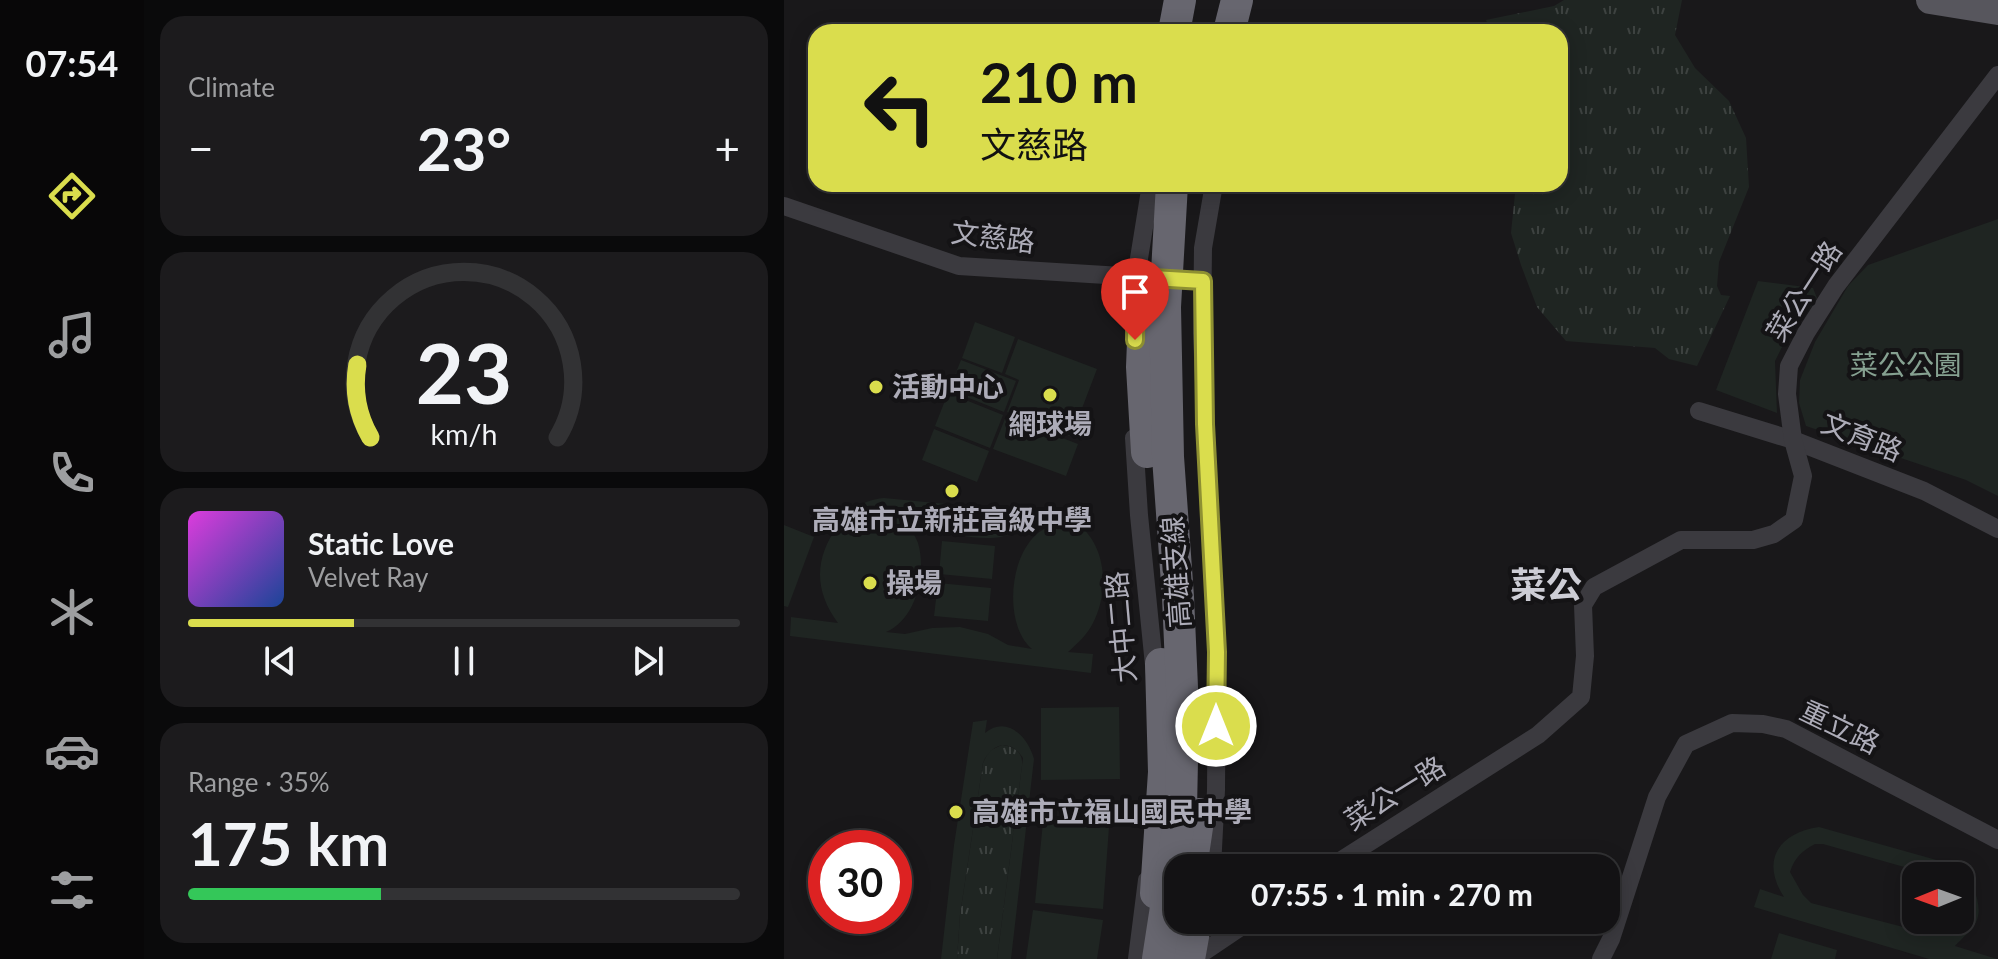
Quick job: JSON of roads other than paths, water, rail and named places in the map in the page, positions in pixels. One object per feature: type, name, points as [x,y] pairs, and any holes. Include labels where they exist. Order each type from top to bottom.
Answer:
[{"type":"highway","points":[[1174,24],[1178,0]]},
{"type":"highway","points":[[1196,24],[1200,0]]},
{"type":"highway","points":[[1214,24],[1219,0]]},
{"type":"highway","points":[[1231,24],[1237,0]]},
{"type":"highway","points":[[1154,959],[1164,772],[1161,664],[1142,367],[1147,233],[1155,192]]},
{"type":"highway","name":"高雄支線","points":[[1154,959],[1181,810],[1182,724],[1178,597],[1168,457],[1165,307],[1156,192]]},
{"type":"highway","name":"高雄支線","points":[[1192,192],[1185,310],[1189,453],[1200,589],[1204,711],[1199,814],[1193,854]]},
{"type":"highway","points":[[1198,854],[1199,814]]},
{"type":"highway","points":[[1188,934],[1194,957]]},
{"type":"highway","points":[[1194,957],[1195,934]]},
{"type":"main road","points":[[1930,0],[1998,11]]},
{"type":"street","points":[[1243,24],[1249,0]]},
{"type":"street","name":"菜公一路","points":[[1351,854],[1538,735],[1581,697],[1585,656],[1583,605],[1594,587],[1681,540],[1753,540],[1774,534],[1794,520],[1803,476],[1793,440],[1787,394],[1789,366],[1836,286],[1998,75]]},
{"type":"street","name":"大中二路","points":[[1137,959],[1155,815],[1155,671],[1133,421],[1155,192]]},
{"type":"street","points":[[1213,192],[1203,248],[1203,281],[1205,409],[1217,652],[1213,854]]},
{"type":"street","name":"文慈路","points":[[784,206],[959,266],[1203,281]]},
{"type":"street","name":"大中二路","points":[[1145,278],[1157,472],[1169,781],[1165,873],[1154,959]]},
{"type":"street","name":"文育路","points":[[1699,411],[1793,440],[1924,491],[1998,529]]},
{"type":"street","name":"重立路","points":[[1601,959],[1611,939],[1657,797],[1686,744],[1732,723],[1763,724],[1786,729],[1998,840]]},
{"type":"street","points":[[1194,957],[1203,934]]},
{"type":"street","points":[[1194,957],[1229,934]]},
{"type":"place","name":"活動中心","points":[[876,387]]},
{"type":"place","name":"網球場","points":[[1050,395]]},
{"type":"place","name":"高雄市立新莊高級中學","points":[[952,491]]},
{"type":"place","name":"操場","points":[[870,583]]},
{"type":"place","name":"高雄市立福山國民中學","points":[[956,812]]},
{"type":"district","name":"菜公","points":[[1546,585]]},
{"type":"park label","name":"菜公公園","points":[[1906,365]]}]
